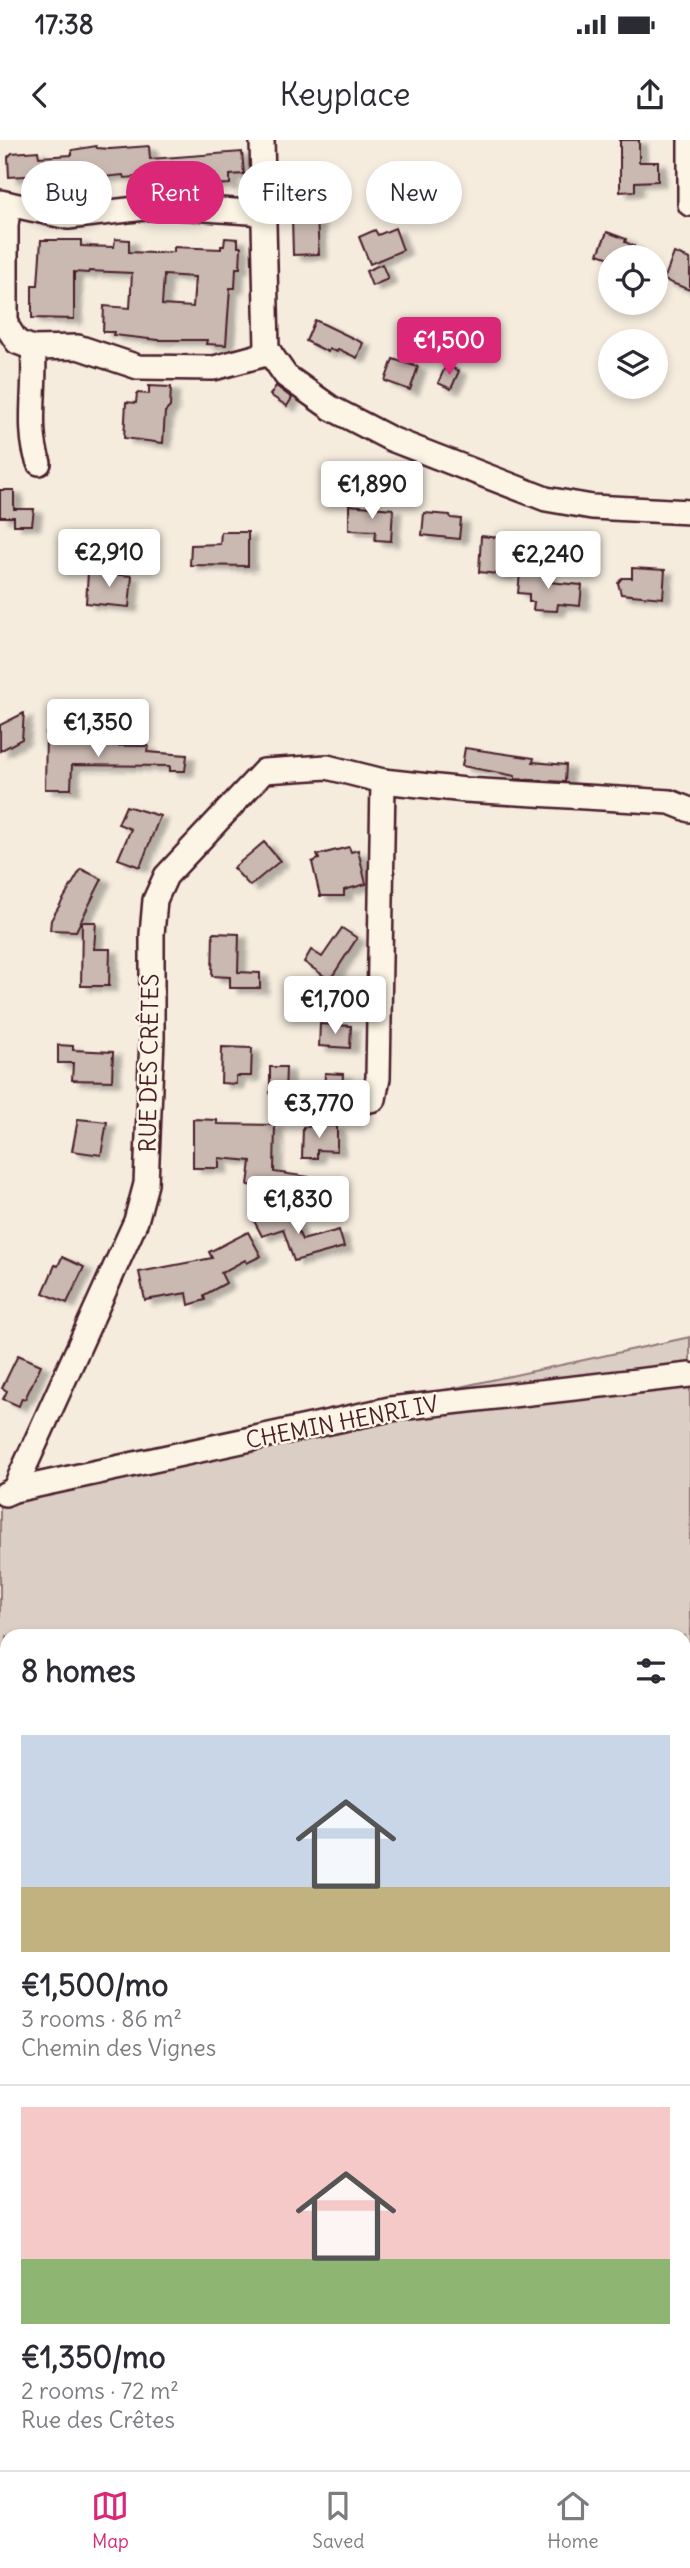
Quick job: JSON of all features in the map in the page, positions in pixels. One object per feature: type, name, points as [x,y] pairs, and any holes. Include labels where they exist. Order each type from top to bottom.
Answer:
[{"type":"street","points":[[262,140],[263,161]]},
{"type":"street","points":[[690,140],[690,204]]},
{"type":"street","points":[[238,211],[162,206],[68,217],[5,203],[6,325],[17,342],[33,348],[78,347],[138,366],[214,368],[270,353]]},
{"type":"street","points":[[264,224],[267,349],[286,376],[331,408],[391,439],[546,499],[592,507],[690,512]]},
{"type":"street","points":[[33,348],[33,448],[38,463]]},
{"type":"street","name":"RUE DES CRÊTES","points":[[7,1493],[135,1221],[146,1184],[155,900],[166,876],[264,771],[327,767],[383,781],[465,790],[670,802],[690,810]]},
{"type":"street","points":[[361,1102],[374,1099],[378,1078],[383,781]]},
{"type":"street","name":"CHEMIN HENRI IV","points":[[7,1493],[390,1409],[690,1375]]},
{"type":"shaded area","points":[[690,1337],[690,1629],[0,1629],[0,1491],[35,1479]]},
{"type":"building","points":[[620,140],[639,140],[639,162],[658,162],[658,181],[635,182],[635,191],[620,192]]},
{"type":"building","points":[[96,146],[110,149],[149,146],[150,159],[242,152],[243,161],[238,161],[238,174],[230,175],[230,184],[224,184],[224,161],[126,161],[124,178],[123,175],[112,176],[112,161],[21,161],[21,176],[9,177],[8,157],[12,153],[38,151],[39,157],[72,155],[72,150]]},
{"type":"building","points":[[292,224],[317,224],[319,254],[293,255]]},
{"type":"building","points":[[395,228],[403,250],[370,264],[359,237],[375,230],[378,235]]},
{"type":"building","points":[[607,232],[626,239],[625,242],[632,245],[602,245]]},
{"type":"building","points":[[225,238],[238,239],[238,247],[241,247],[235,288],[230,288],[226,345],[206,344],[207,340],[158,340],[103,332],[104,306],[130,308],[132,273],[74,272],[74,319],[32,318],[32,285],[38,285],[41,240],[81,240],[81,246],[114,247],[115,239],[129,240],[129,252],[153,253],[174,252],[174,247],[221,249],[221,246],[224,246]],"holes":[[[164,275],[195,277],[193,307],[162,305]]]},
{"type":"building","points":[[674,253],[690,259],[690,290],[668,282],[668,269]]},
{"type":"building","points":[[382,264],[388,279],[372,286],[366,271]]},
{"type":"building","points":[[315,320],[363,343],[357,358],[338,349],[337,352],[329,349],[328,352],[306,341]]},
{"type":"building","points":[[393,359],[418,367],[410,390],[385,381]]},
{"type":"building","points":[[446,365],[459,371],[451,389],[438,383]]},
{"type":"building","points":[[149,386],[171,387],[170,407],[165,412],[163,443],[124,438],[126,402],[136,403],[137,393],[149,394]]},
{"type":"building","points":[[276,386],[292,398],[287,406],[270,395]]},
{"type":"building","points":[[0,490],[14,490],[14,509],[34,509],[32,525],[14,525],[14,517],[0,517]]},
{"type":"building","points":[[349,505],[393,509],[391,541],[375,540],[376,531],[349,530]]},
{"type":"building","points":[[424,513],[450,515],[451,518],[461,519],[459,539],[422,535]]},
{"type":"building","points":[[221,532],[248,532],[248,566],[190,565],[191,545],[220,544]]},
{"type":"building","points":[[481,536],[510,539],[507,575],[479,572]]},
{"type":"building","points":[[521,562],[532,574],[548,575],[548,582],[582,585],[580,606],[558,604],[557,611],[533,610],[534,602],[529,602],[529,594],[518,593]]},
{"type":"building","points":[[632,568],[665,570],[663,598],[621,594],[618,583],[622,578],[632,578]]},
{"type":"building","points":[[88,572],[132,576],[129,607],[86,603]]},
{"type":"building","points":[[24,713],[22,739],[0,751],[0,725]]},
{"type":"building","points":[[46,733],[73,734],[73,745],[148,746],[147,752],[187,755],[185,771],[170,771],[170,766],[72,765],[71,789],[45,789]]},
{"type":"building","points":[[465,748],[534,758],[533,762],[566,765],[565,782],[515,779],[515,776],[462,766]]},
{"type":"building","points":[[126,806],[160,816],[140,867],[118,859],[131,829],[118,824]]},
{"type":"building","points":[[264,842],[280,861],[250,886],[233,868]]},
{"type":"building","points":[[349,847],[351,852],[358,850],[366,884],[344,890],[344,896],[320,896],[312,862],[319,859],[317,855]]},
{"type":"building","points":[[81,869],[102,879],[76,931],[50,930],[51,920]]},
{"type":"building","points":[[82,922],[96,922],[94,949],[110,949],[109,986],[81,986]]},
{"type":"building","points":[[342,928],[357,938],[330,980],[304,962],[311,950],[322,957]]},
{"type":"building","points":[[213,933],[239,934],[238,972],[260,973],[260,988],[230,988],[230,977],[212,976]]},
{"type":"building","points":[[288,982],[327,983],[317,998],[288,997]]},
{"type":"building","points":[[320,1024],[351,1026],[350,1048],[319,1046]]},
{"type":"building","points":[[58,1045],[73,1046],[73,1050],[113,1052],[112,1081],[72,1080],[73,1063],[58,1063]]},
{"type":"building","points":[[222,1047],[252,1048],[251,1076],[236,1076],[236,1084],[221,1083]]},
{"type":"building","points":[[270,1067],[286,1067],[285,1096],[270,1095]]},
{"type":"building","points":[[325,1073],[343,1074],[342,1095],[324,1094]]},
{"type":"building","points":[[78,1119],[107,1122],[101,1155],[72,1151]]},
{"type":"building","points":[[193,1119],[217,1120],[217,1124],[275,1125],[274,1172],[309,1177],[308,1191],[248,1185],[251,1161],[219,1158],[219,1168],[193,1168]]},
{"type":"building","points":[[337,1126],[337,1151],[317,1150],[317,1158],[302,1158],[303,1127]]},
{"type":"building","points":[[288,1208],[302,1240],[339,1230],[344,1247],[294,1261],[283,1229],[262,1236],[253,1219]]},
{"type":"building","points":[[248,1232],[261,1256],[247,1263],[245,1260],[221,1273],[226,1283],[204,1295],[205,1300],[189,1305],[187,1293],[145,1300],[139,1272],[212,1258],[209,1252]]},
{"type":"building","points":[[62,1257],[84,1267],[67,1303],[43,1293],[55,1265],[58,1266]]},
{"type":"building","points":[[18,1355],[41,1365],[19,1406],[3,1399],[7,1391],[2,1388]]}]
